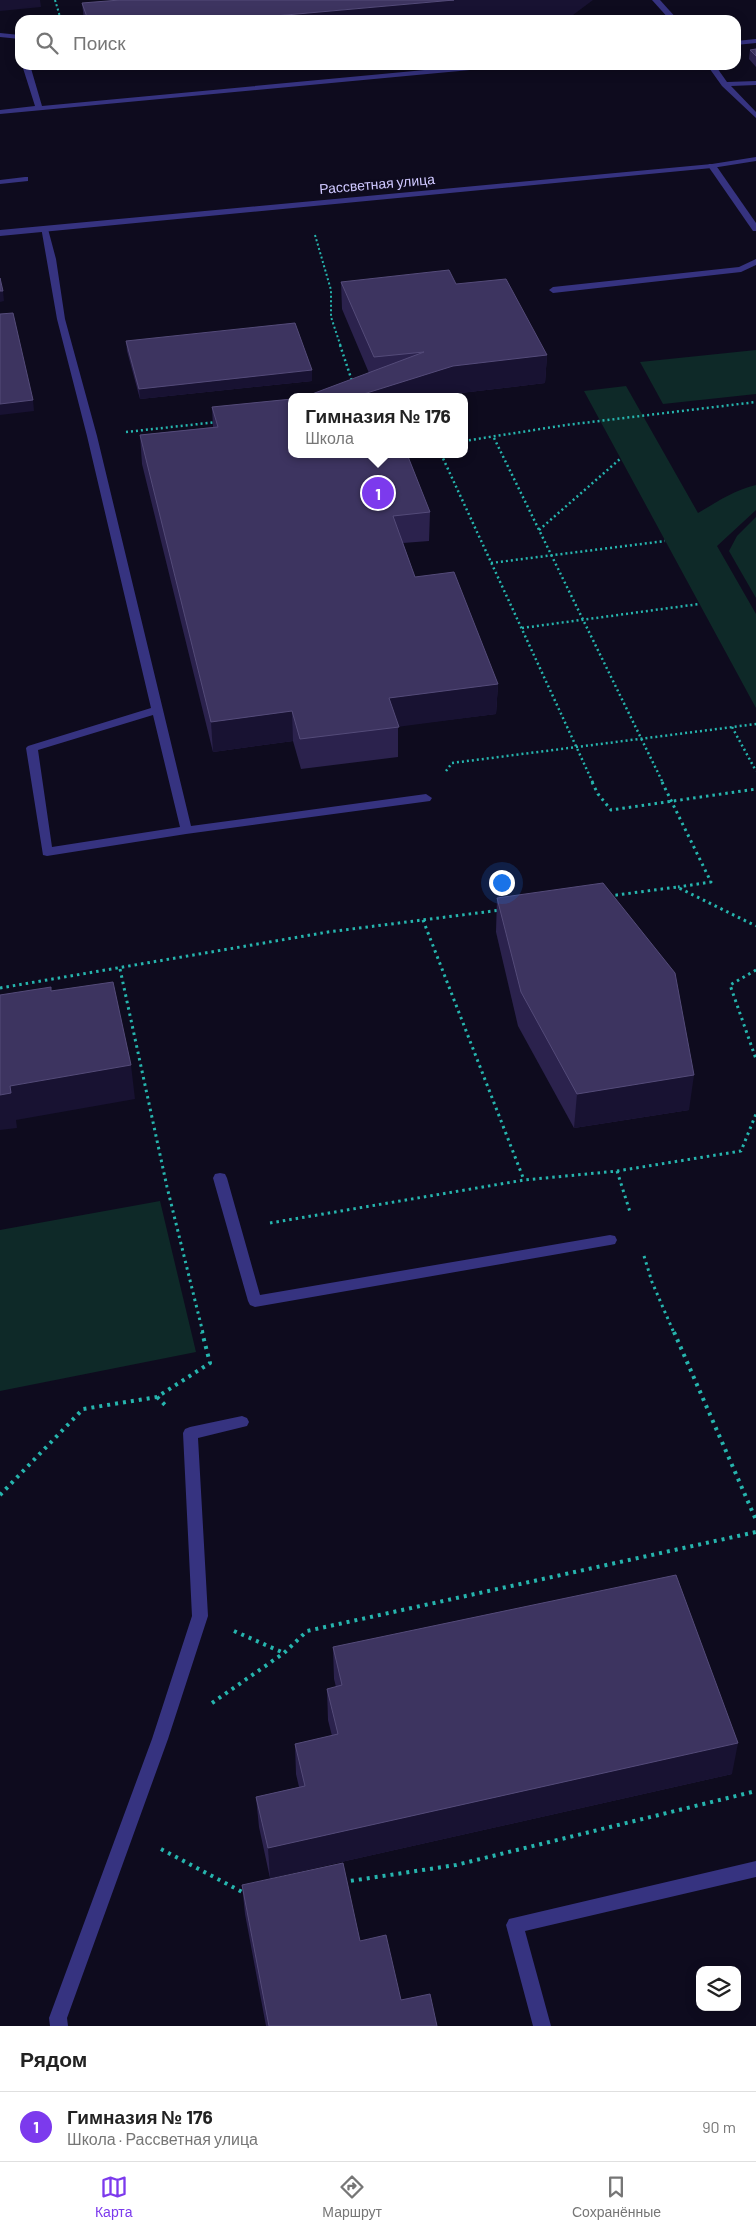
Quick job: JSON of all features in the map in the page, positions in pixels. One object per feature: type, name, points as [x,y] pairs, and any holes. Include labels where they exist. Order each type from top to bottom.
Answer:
[{"type":"street","points":[[656,0],[670,15]]},
{"type":"street","points":[[0,34],[15,36]]},
{"type":"street","points":[[741,42],[756,40]]},
{"type":"street","points":[[28,70],[39,108]]},
{"type":"street","points":[[0,112],[448,70]]},
{"type":"street","points":[[715,70],[725,84],[756,116]]},
{"type":"street","points":[[725,84],[756,83]]},
{"type":"street","name":"Рассветная улица","points":[[0,233],[712,166],[756,159]]},
{"type":"street","points":[[712,166],[756,229]]},
{"type":"street","points":[[0,182],[25,179]]},
{"type":"street","points":[[44,230],[52,259],[61,319],[92,436],[186,830]]},
{"type":"street","points":[[554,290],[741,269],[756,262]]},
{"type":"street","points":[[157,710],[32,748],[47,852],[186,830],[426,798]]},
{"type":"street","points":[[220,1178],[255,1302],[610,1240]]},
{"type":"street","points":[[59,2026],[58,2018],[160,1739],[200,1616],[190,1433],[242,1422]]},
{"type":"street","points":[[542,2026],[515,1925],[756,1869]]},
{"type":"path","points":[[55,0],[60,15]]},
{"type":"path","points":[[314,232],[331,290],[331,317],[353,384]]},
{"type":"path","points":[[468,441],[494,438],[566,424],[756,402]]},
{"type":"path","points":[[92,436],[225,422]]},
{"type":"path","points":[[494,438],[711,882],[608,896]]},
{"type":"path","points":[[444,458],[575,746],[598,794],[611,810],[756,789]]},
{"type":"path","points":[[539,530],[620,459]]},
{"type":"path","points":[[491,563],[665,540]]},
{"type":"path","points":[[522,628],[699,604]]},
{"type":"path","points":[[426,798],[452,763],[756,724]]},
{"type":"path","points":[[732,727],[756,771]]},
{"type":"path","points":[[677,887],[756,926]]},
{"type":"path","points":[[0,988],[328,932],[511,908]]},
{"type":"path","points":[[423,920],[524,1180]]},
{"type":"path","points":[[0,1495],[83,1409],[158,1397],[210,1363],[167,1187],[120,968]]},
{"type":"path","points":[[756,970],[730,985],[756,1059]]},
{"type":"path","points":[[235,1229],[524,1180],[617,1171],[741,1151],[756,1114]]},
{"type":"path","points":[[617,1171],[632,1217]]},
{"type":"path","points":[[644,1254],[652,1282],[756,1520]]},
{"type":"path","points":[[0,1484],[7,1486]]},
{"type":"path","points":[[160,1739],[284,1653],[307,1631],[756,1532]]},
{"type":"path","points":[[200,1616],[284,1653]]},
{"type":"path","points":[[339,1883],[456,1865],[756,1791]]},
{"type":"path","points":[[127,1832],[251,1896]]},
{"type":"green space","points":[[756,350],[756,394],[663,404],[640,362]]},
{"type":"green space","points":[[626,386],[698,513],[733,493],[756,485],[756,510],[717,546],[756,614],[756,708],[584,391]]},
{"type":"green space","points":[[756,517],[756,598],[729,551],[737,536]]},
{"type":"green space","points":[[160,1201],[196,1352],[0,1391],[0,1230]]},
{"type":"building","points":[[120,0],[454,0],[286,15],[86,15],[82,3]]},
{"type":"building","points":[[756,49],[756,56],[750,50]]},
{"type":"building","points":[[449,270],[456,284],[506,279],[547,355],[453,366],[367,393],[315,393],[424,352],[374,357],[341,282]]},
{"type":"building","points":[[0,278],[3,291],[0,291]]},
{"type":"building","points":[[13,313],[33,400],[0,404],[0,314]]},
{"type":"building","points":[[295,323],[312,370],[139,389],[126,341]]},
{"type":"building","points":[[288,399],[288,458],[409,458],[430,512],[393,516],[415,577],[454,572],[498,684],[389,698],[399,727],[300,739],[292,711],[211,722],[140,435],[218,427],[212,407]]},
{"type":"building","points":[[603,883],[675,973],[694,1075],[577,1094],[521,992],[497,898]]},
{"type":"building","points":[[113,982],[131,1065],[10,1086],[11,1093],[0,1095],[0,995],[51,987],[51,991]]},
{"type":"building","points":[[676,1575],[738,1743],[268,1848],[256,1797],[305,1786],[295,1744],[338,1734],[327,1689],[342,1685],[333,1647]]},
{"type":"building","points":[[343,1863],[360,1941],[386,1935],[401,2000],[430,1994],[437,2026],[269,2026],[242,1885]]},
{"type":"place","name":"Гимназия № 176","points":[[378,493]]}]
